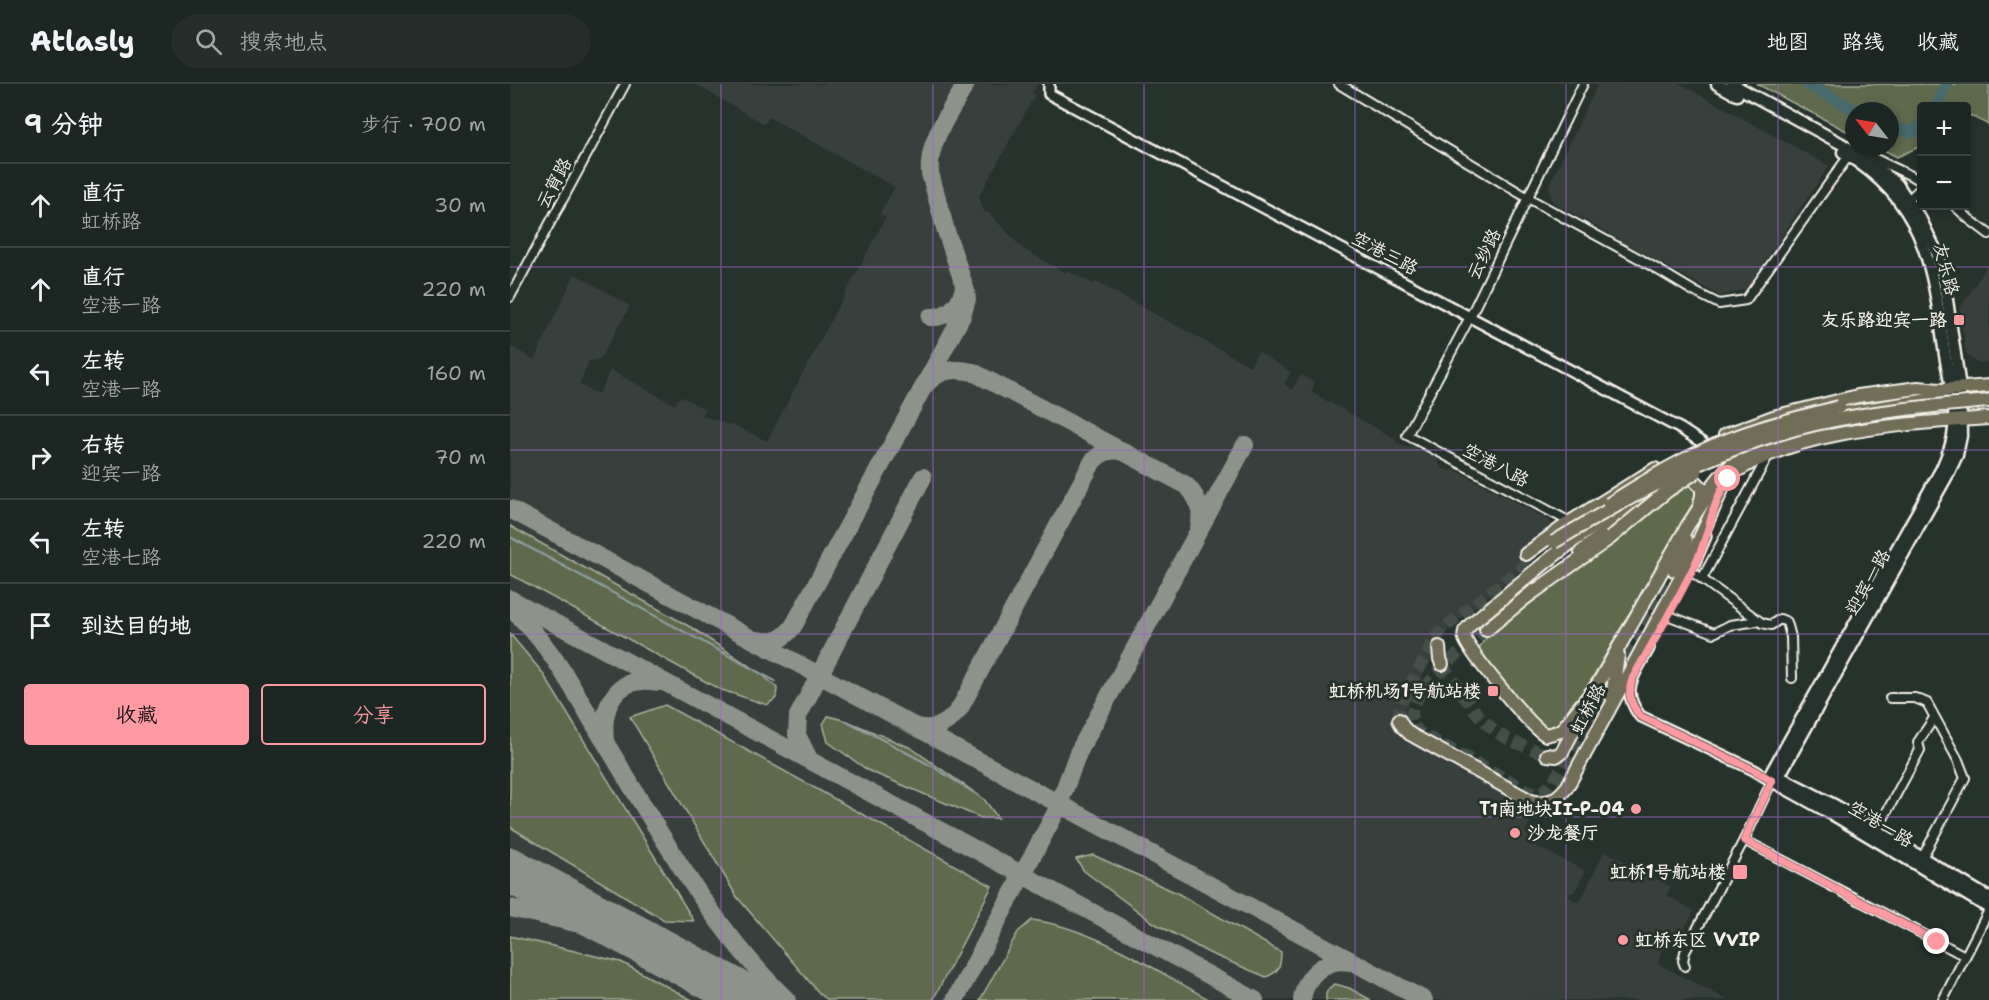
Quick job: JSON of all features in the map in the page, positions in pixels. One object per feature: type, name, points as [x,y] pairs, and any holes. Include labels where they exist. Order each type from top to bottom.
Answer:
[{"type":"main road","name":"友乐路","points":[[1717,84],[1845,150]]},
{"type":"main road","name":"友乐路","points":[[1732,84],[1845,150]]},
{"type":"main road","name":"友乐路","points":[[1854,156],[1906,202],[1922,242],[1933,275],[1948,391]]},
{"type":"main road","points":[[1554,542],[1638,485],[1704,450],[1776,424],[1839,407],[1989,386]]},
{"type":"main road","points":[[1948,391],[1918,388],[1857,396],[1773,417],[1704,444],[1636,479],[1570,522],[1528,557],[1608,510],[1687,469],[1762,440],[1815,424],[1846,418],[1895,410],[1989,401]]},
{"type":"main road","points":[[1598,684],[1561,731],[1546,735],[1535,728],[1467,642],[1464,636],[1467,628],[1581,534],[1705,457],[1804,422],[1948,391]]},
{"type":"main road","name":"迎宾一路","points":[[1774,777],[1957,455],[1962,436],[1948,391]]},
{"type":"main road","points":[[1674,570],[1709,504],[1716,480],[1731,464],[1760,447],[1824,430],[1887,418],[1989,409]]},
{"type":"main road","name":"虹桥路","points":[[1399,720],[1410,734],[1531,801],[1547,803],[1554,800],[1567,787],[1688,564],[1715,487],[1737,470],[1770,453],[1852,431],[1989,418]]},
{"type":"main road","points":[[1737,470],[1754,456],[1789,438]]},
{"type":"main road","points":[[1528,596],[1610,538],[1684,479],[1762,440]]},
{"type":"main road","points":[[1486,630],[1669,479],[1683,475],[1691,477],[1702,488],[1702,496],[1695,515]]},
{"type":"main road","name":"虹桥路","points":[[1547,755],[1556,756],[1562,752],[1598,684],[1695,515],[1709,504]]},
{"type":"main road","points":[[1527,578],[1549,553],[1570,522]]},
{"type":"main road","points":[[1438,647],[1442,664]]},
{"type":"main road","points":[[1611,704],[1619,647]]},
{"type":"main road","name":"空港一路","points":[[1774,777],[1812,793],[1989,898]]},
{"type":"main road","name":"空港一路","points":[[1774,777],[1989,909]]},
{"type":"street","name":"云宵路","points":[[510,297],[625,84]]},
{"type":"street","points":[[1339,84],[1528,198],[1719,304],[1746,300],[1849,156]]},
{"type":"street","name":"云纱路","points":[[1407,435],[1470,317],[1583,84]]},
{"type":"street","name":"空港三路","points":[[1049,89],[1681,429],[1704,444]]},
{"type":"street","points":[[1871,156],[1917,179]]},
{"type":"street","points":[[1906,202],[1917,192]]},
{"type":"street","points":[[1959,210],[1989,234]]},
{"type":"street","name":"空港八路","points":[[1407,435],[1570,522]]},
{"type":"street","points":[[1702,579],[1770,453]]},
{"type":"street","name":"空港一路","points":[[1709,504],[1708,531],[1691,571],[1629,687],[1632,705],[1640,716],[1754,770],[1774,777]]},
{"type":"street","points":[[1691,571],[1758,621],[1771,625],[1780,619],[1787,622],[1791,637],[1792,678]]},
{"type":"street","points":[[1667,615],[1711,633],[1730,625],[1758,621]]},
{"type":"street","points":[[1890,698],[1915,698],[1927,703],[1958,760],[1965,778],[1922,858]]},
{"type":"street","points":[[1877,830],[1920,750],[1918,742],[1934,718]]},
{"type":"street","name":"迎宾一路","points":[[1685,966],[1683,961],[1685,952],[1744,840],[1774,777]]},
{"type":"street","points":[[1744,840],[1965,956]]},
{"type":"street","points":[[1943,1000],[1989,909]]},
{"type":"shaded area","points":[[695,84],[1037,84],[1032,93],[1035,95],[979,196],[984,212],[989,213],[1023,249],[1066,273],[1068,271],[1094,284],[1096,282],[1250,366],[1258,352],[1291,372],[1284,384],[1292,390],[1301,375],[1315,383],[1311,392],[1396,439],[1395,442],[1407,448],[1412,446],[1436,457],[1441,468],[1449,471],[1455,470],[1550,521],[1552,526],[1550,531],[1526,553],[1532,561],[1449,628],[1399,720],[1405,741],[1410,744],[1411,742],[1529,806],[1527,815],[1533,818],[1525,832],[1534,838],[1533,845],[1584,870],[1574,892],[1568,894],[1570,898],[1579,903],[1605,851],[1671,887],[1666,895],[1694,911],[1676,944],[1661,950],[1658,964],[1727,1000],[510,1000],[510,346],[534,360],[575,274],[630,306],[600,359],[589,361],[579,384],[595,393],[600,393],[610,370],[675,405],[680,396],[705,409],[702,416],[737,427],[767,441],[886,217],[880,214],[895,187],[769,117],[764,124]]},
{"type":"shaded area","points":[[1598,84],[1680,84],[1829,166],[1746,289],[1720,296],[1553,202],[1549,186]]},
{"type":"shaded area","points":[[1989,262],[1989,362],[1980,363],[1972,360],[1966,353],[1960,309]]},
{"type":"green space","points":[[1757,84],[1989,84],[1989,125],[1971,116],[1971,102],[1917,102],[1917,148],[1897,157],[1895,156],[1899,156],[1899,102],[1845,102],[1845,130]]},
{"type":"green space","points":[[1686,481],[1701,489],[1587,687],[1570,706],[1560,722],[1548,729],[1535,724],[1481,654],[1480,647],[1484,640]]},
{"type":"green space","points":[[510,526],[692,628],[763,675],[777,688],[776,698],[767,705],[719,689],[510,574]]},
{"type":"green space","points":[[510,634],[542,672],[694,921],[664,920],[510,827]]},
{"type":"green space","points":[[665,705],[992,886],[933,1000],[828,1000],[820,994],[737,897],[630,717]]},
{"type":"green space","points":[[828,716],[847,721],[911,748],[984,799],[998,818],[981,818],[869,771],[828,742],[823,724]]},
{"type":"green space","points":[[1093,855],[1177,893],[1281,952],[1278,968],[1266,977],[1209,953],[1154,923],[1084,871],[1076,859]]},
{"type":"green space","points":[[1032,920],[1078,932],[1101,941],[1210,1000],[980,1000],[1018,932]]},
{"type":"green space","points":[[510,936],[621,962],[692,1000],[510,1000]]},
{"type":"green space","points":[[1335,984],[1349,988],[1371,1000],[1326,1000],[1328,990]]},
{"type":"waterway","points":[[1807,84],[1845,105]]},
{"type":"waterway","points":[[1814,88],[1816,84]]},
{"type":"waterway","points":[[1939,102],[1946,84]]},
{"type":"waterway","points":[[1899,130],[1914,132],[1917,129]]},
{"type":"waterway","points":[[510,537],[775,681]]},
{"type":"waterway","points":[[847,721],[930,765],[979,796]]},
{"type":"taxiway","points":[[757,640],[774,641],[787,634],[794,625],[962,316],[967,299],[966,291],[946,231],[930,173],[930,161],[941,127],[966,84]]},
{"type":"taxiway","points":[[930,317],[941,316],[955,307],[963,291]]},
{"type":"taxiway","points":[[926,384],[937,375],[948,371],[973,372],[1186,485],[1199,505],[1199,528]]},
{"type":"taxiway","points":[[955,1000],[1056,812],[1078,753],[1245,445]]},
{"type":"taxiway","points":[[916,727],[930,728],[941,725],[960,708],[1093,461],[1106,452],[1123,451]]},
{"type":"taxiway","points":[[810,761],[797,735],[798,716],[923,477]]},
{"type":"taxiway","points":[[510,509],[1424,1000]]},
{"type":"taxiway","points":[[510,599],[1255,1000]]},
{"type":"taxiway","points":[[510,608],[550,652],[686,875],[709,908],[759,971],[787,1000]]},
{"type":"taxiway","points":[[605,740],[606,715],[615,694],[632,683],[658,682]]},
{"type":"taxiway","points":[[510,908],[593,927],[673,958]]},
{"type":"taxiway","points":[[1302,1000],[1307,983],[1318,970],[1332,962],[1350,962]]},
{"type":"runway","points":[[510,870],[752,1000]]},
{"type":"tunnel","points":[[1399,720],[1399,710],[1403,699],[1435,638],[1443,629],[1531,560]]},
{"type":"tunnel","points":[[1486,630],[1438,672],[1426,686],[1412,713],[1413,724],[1426,736],[1523,788],[1532,792],[1540,792],[1553,782],[1674,570]]},
{"type":"tunnel","points":[[1442,664],[1468,702],[1490,727],[1510,740],[1547,755]]},
{"type":"place","name":"友乐路迎宾一路","points":[[1959,320]]},
{"type":"place","name":"虹桥机场1号航站楼","points":[[1493,691]]},
{"type":"place","name":"T1南地块II-P-04","points":[[1636,809]]},
{"type":"place","name":"沙龙餐厅","points":[[1515,833]]},
{"type":"place","name":"虹桥1号航站楼","points":[[1740,872]]},
{"type":"place","name":"虹桥东区 VVIP","points":[[1623,940]]},
{"type":"route","points":[[1728,479],[1714,507],[1699,557],[1629,687],[1632,705],[1640,716],[1754,770],[1772,781],[1744,840],[1937,942]]}]
